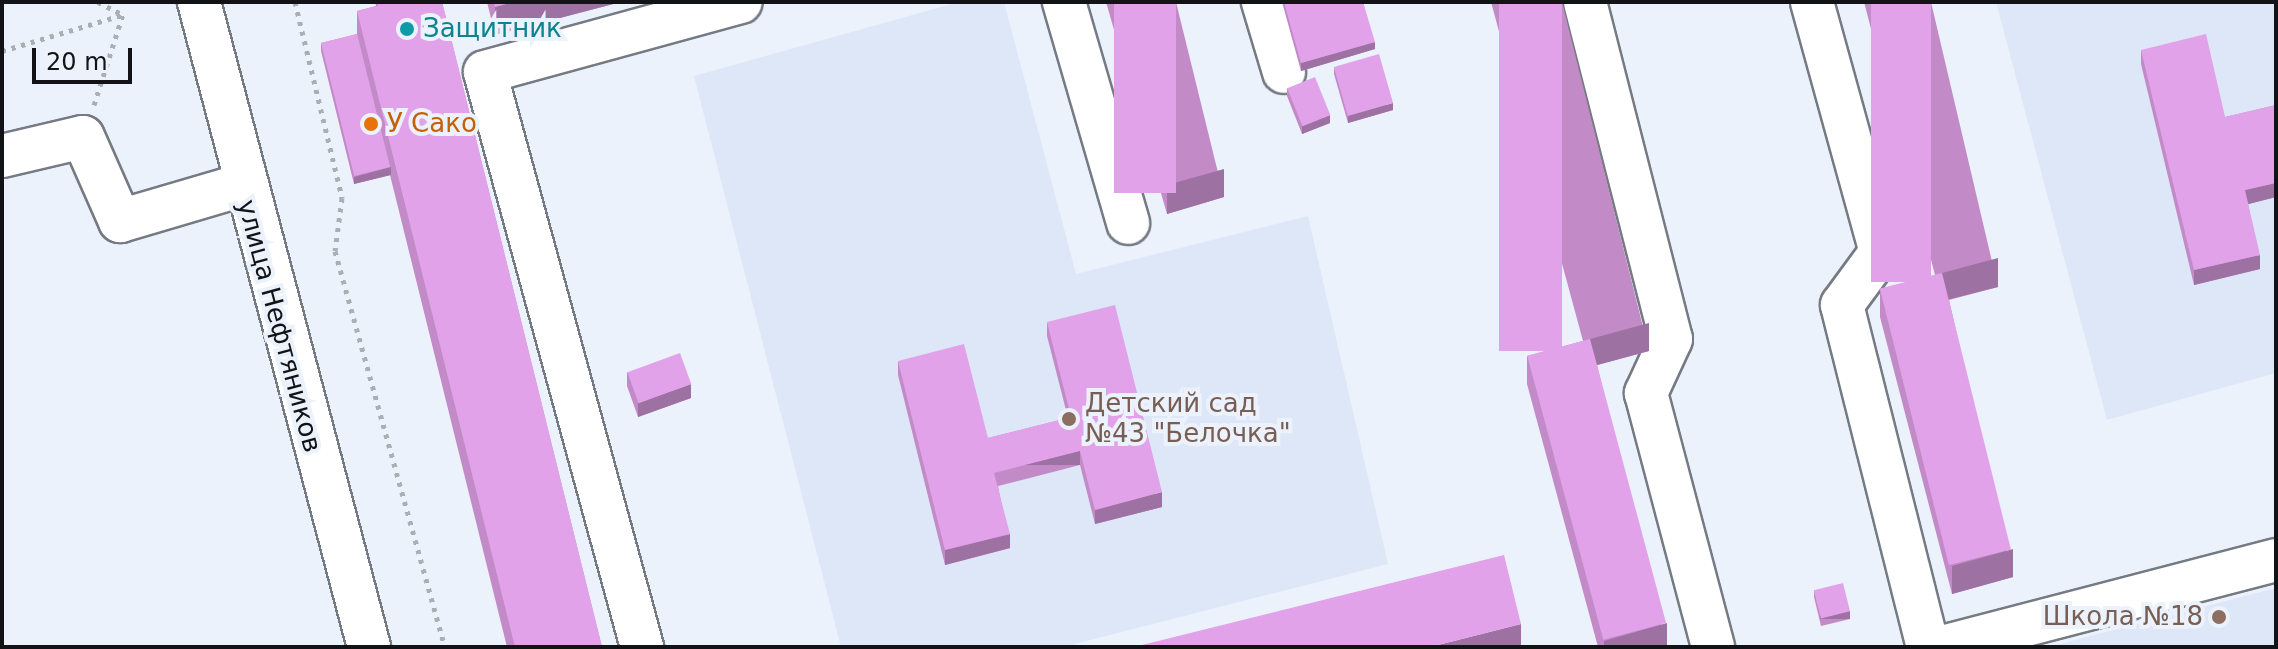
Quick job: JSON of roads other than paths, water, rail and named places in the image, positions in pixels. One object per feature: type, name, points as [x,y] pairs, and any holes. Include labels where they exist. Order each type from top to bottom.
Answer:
[{"type":"street","name":"улица Нефтяников","points":[[199,2],[242,185],[369,647]]},
{"type":"street","points":[[642,647],[485,72],[741,2]]},
{"type":"street","points":[[1064,2],[1128,223]]},
{"type":"street","points":[[1263,2],[1284,72]]},
{"type":"street","points":[[1585,2],[1671,339],[1646,393],[1713,647]]},
{"type":"street","points":[[1812,2],[1881,252],[1842,305],[1928,647]]},
{"type":"street","points":[[2,156],[83,137],[120,221],[242,185]]},
{"type":"street","points":[[1942,647],[2276,560]]},
{"type":"place","name":"Защитник","points":[[407,29]]},
{"type":"place","name":"У Сако","points":[[371,124]]},
{"type":"place","name":"Детский сад №43 \"Белочка\"","points":[[1069,419]]},
{"type":"place","name":"Школа №18","points":[[2219,617]]}]
